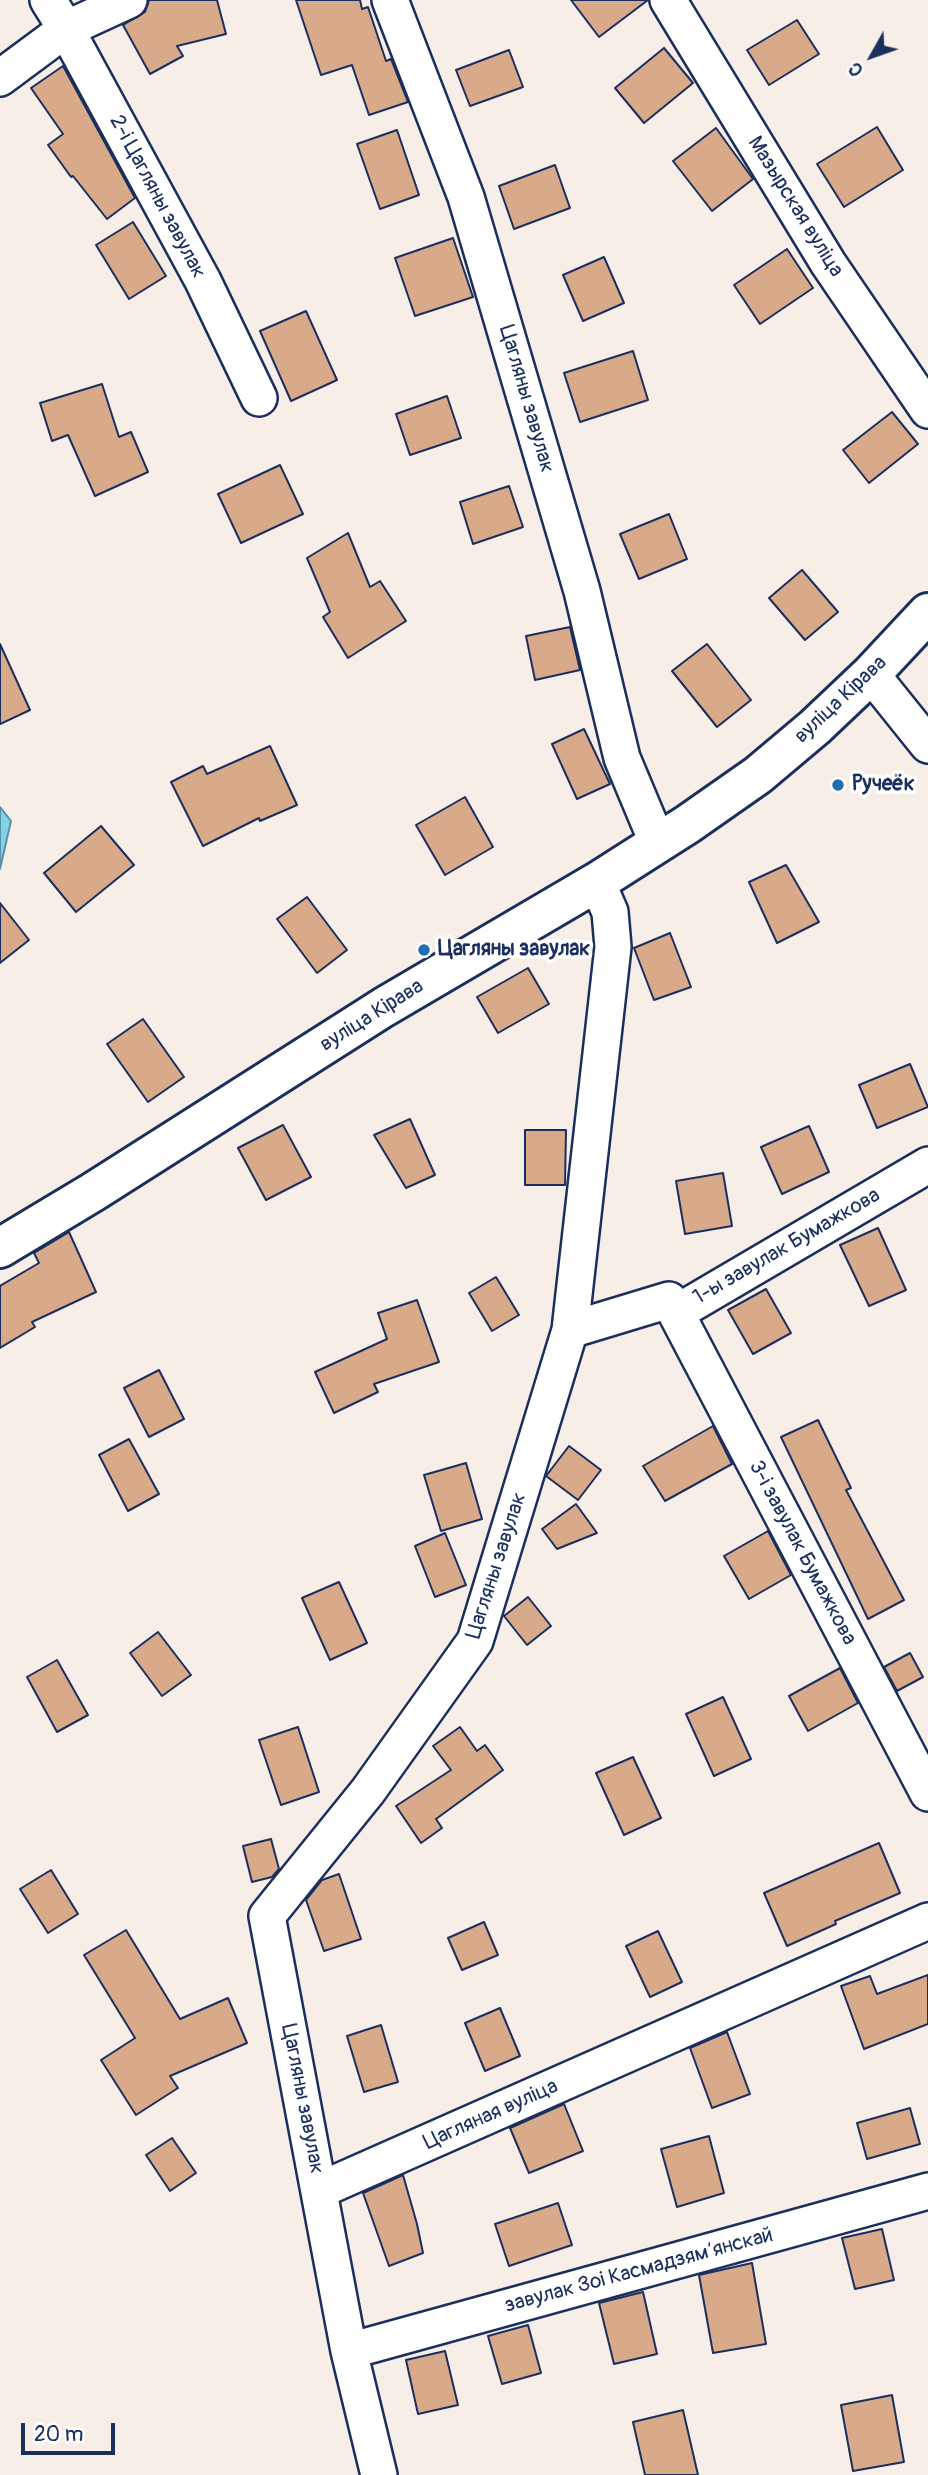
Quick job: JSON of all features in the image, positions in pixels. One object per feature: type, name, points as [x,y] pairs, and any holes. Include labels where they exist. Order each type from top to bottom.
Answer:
[{"type":"main road","name":"вуліца Кірава","points":[[0,1248],[384,1007],[658,844],[758,775],[815,727],[871,674],[928,612]]},
{"type":"street","points":[[0,78],[57,14],[129,0]]},
{"type":"street","name":"Цагляны завулак","points":[[390,0],[466,197],[582,591],[622,758],[658,844]]},
{"type":"street","name":"Мазырская вуліца","points":[[668,0],[828,263],[928,410]]},
{"type":"street","name":"2-і Цагляны завулак","points":[[57,14],[203,281],[259,398]]},
{"type":"street","points":[[871,674],[928,745]]},
{"type":"street","name":"Цагляны завулак","points":[[320,2190],[267,1916],[368,1791],[475,1641],[570,1331],[613,947],[610,912],[597,882]]},
{"type":"street","name":"1-ы завулак Бумажкова","points":[[570,1331],[669,1300],[676,1313],[928,1165]]},
{"type":"street","name":"3-і завулак Бумажкова","points":[[676,1313],[928,1793]]},
{"type":"street","name":"Цагляная вуліца","points":[[320,2190],[928,1921]]},
{"type":"street","points":[[320,2190],[349,2351],[379,2475]]},
{"type":"street","name":"завулак Зоі Касмадзямʼянскай","points":[[349,2351],[928,2191]]},
{"type":"water","points":[[0,807],[11,821],[0,869]]},
{"type":"building","points":[[149,0],[217,0],[226,34],[177,46],[183,56],[150,74],[123,25],[145,12]]},
{"type":"building","points":[[296,0],[360,0],[362,9],[368,7],[386,61],[391,59],[408,102],[369,115],[352,65],[321,75]]},
{"type":"building","points":[[571,0],[648,0],[599,37]]},
{"type":"building","points":[[797,20],[819,54],[769,85],[747,50]]},
{"type":"building","points":[[664,48],[693,83],[644,123],[615,88]]},
{"type":"building","points":[[509,50],[523,87],[470,106],[456,70]]},
{"type":"building","points":[[63,66],[135,198],[107,219],[48,145],[63,134],[31,88]]},
{"type":"building","points":[[877,127],[903,170],[844,207],[817,164]]},
{"type":"building","points":[[716,128],[753,179],[712,211],[673,161]]},
{"type":"building","points":[[397,130],[419,195],[380,209],[357,144]]},
{"type":"building","points":[[555,165],[570,208],[514,229],[499,186]]},
{"type":"building","points":[[133,222],[166,276],[129,299],[96,245]]},
{"type":"building","points":[[453,238],[473,297],[415,316],[395,258]]},
{"type":"building","points":[[787,249],[813,288],[760,324],[734,285]]},
{"type":"building","points":[[604,257],[624,303],[583,321],[563,275]]},
{"type":"building","points":[[306,311],[337,380],[291,401],[260,331]]},
{"type":"building","points":[[633,351],[648,400],[580,422],[564,373]]},
{"type":"building","points":[[102,384],[119,437],[131,432],[148,472],[95,496],[68,435],[52,441],[40,403]]},
{"type":"building","points":[[447,396],[461,438],[410,455],[396,414]]},
{"type":"building","points":[[892,412],[918,444],[869,483],[843,450]]},
{"type":"building","points":[[280,465],[303,514],[241,543],[218,494]]},
{"type":"building","points":[[509,486],[523,527],[473,544],[460,502]]},
{"type":"building","points":[[669,514],[687,559],[639,579],[620,534]]},
{"type":"building","points":[[348,533],[370,587],[380,581],[406,621],[348,658],[323,617],[330,612],[307,558]]},
{"type":"building","points":[[802,570],[838,612],[805,640],[769,598]]},
{"type":"building","points":[[570,627],[580,670],[535,680],[526,636]]},
{"type":"building","points":[[0,644],[30,710],[0,724]]},
{"type":"building","points":[[707,644],[751,700],[717,727],[672,671]]},
{"type":"building","points":[[584,729],[610,784],[577,799],[552,744]]},
{"type":"building","points":[[270,746],[297,805],[260,821],[259,818],[203,846],[171,782],[203,766],[207,774]]},
{"type":"building","points":[[465,797],[493,847],[445,875],[416,825]]},
{"type":"building","points":[[101,826],[134,865],[76,912],[44,873]]},
{"type":"building","points":[[786,865],[819,922],[777,943],[749,882]]},
{"type":"building","points":[[307,897],[347,950],[317,973],[277,919]]},
{"type":"building","points":[[0,903],[29,940],[0,963]]},
{"type":"building","points":[[670,933],[691,987],[654,1000],[634,948]]},
{"type":"building","points":[[528,968],[549,1004],[498,1033],[477,997]]},
{"type":"building","points":[[143,1019],[184,1077],[148,1102],[107,1044]]},
{"type":"building","points":[[910,1064],[928,1107],[877,1128],[859,1085]]},
{"type":"building","points":[[410,1119],[435,1175],[406,1188],[374,1135]]},
{"type":"building","points":[[283,1125],[311,1177],[266,1200],[238,1148]]},
{"type":"building","points":[[809,1126],[829,1172],[782,1194],[761,1147]]},
{"type":"building","points":[[525,1130],[566,1130],[565,1185],[525,1185]]},
{"type":"building","points":[[723,1173],[732,1226],[685,1234],[676,1181]]},
{"type":"building","points":[[878,1228],[906,1290],[869,1306],[840,1245]]},
{"type":"building","points":[[69,1232],[96,1292],[32,1322],[35,1327],[0,1348],[0,1286],[39,1263],[34,1253]]},
{"type":"building","points":[[496,1277],[519,1315],[492,1331],[469,1293]]},
{"type":"building","points":[[766,1289],[791,1333],[753,1354],[728,1310]]},
{"type":"building","points":[[417,1300],[439,1362],[374,1384],[378,1392],[334,1413],[315,1372],[387,1339],[378,1313]]},
{"type":"building","points":[[159,1370],[184,1419],[149,1437],[124,1388]]},
{"type":"building","points":[[818,1420],[851,1488],[846,1490],[904,1600],[868,1619],[781,1437]]},
{"type":"building","points":[[713,1426],[732,1464],[665,1501],[643,1466]]},
{"type":"building","points":[[129,1439],[159,1494],[128,1511],[99,1455]]},
{"type":"building","points":[[569,1446],[601,1470],[578,1500],[546,1476]]},
{"type":"building","points":[[466,1463],[482,1519],[441,1531],[424,1475]]},
{"type":"building","points":[[576,1504],[597,1533],[557,1549],[542,1529]]},
{"type":"building","points":[[768,1531],[791,1575],[749,1599],[724,1556]]},
{"type":"building","points":[[445,1533],[466,1585],[435,1597],[415,1546]]},
{"type":"building","points":[[339,1582],[367,1643],[330,1660],[302,1598]]},
{"type":"building","points":[[528,1597],[551,1626],[527,1645],[504,1616]]},
{"type":"building","points":[[158,1632],[191,1675],[162,1696],[130,1653]]},
{"type":"building","points":[[910,1653],[923,1677],[897,1691],[884,1667]]},
{"type":"building","points":[[57,1660],[88,1715],[57,1732],[27,1677]]},
{"type":"building","points":[[840,1668],[858,1703],[808,1731],[789,1696]]},
{"type":"building","points":[[723,1697],[751,1759],[714,1776],[686,1714]]},
{"type":"building","points":[[298,1727],[319,1792],[281,1805],[259,1740]]},
{"type":"building","points":[[460,1727],[477,1751],[485,1745],[503,1770],[436,1819],[442,1828],[421,1843],[396,1806],[451,1770],[433,1746]]},
{"type":"building","points":[[633,1757],[661,1818],[624,1835],[596,1773]]},
{"type":"building","points":[[271,1839],[279,1869],[272,1877],[252,1882],[243,1846]]},
{"type":"building","points":[[879,1843],[900,1893],[835,1921],[836,1924],[787,1946],[764,1893]]},
{"type":"building","points":[[51,1870],[78,1914],[48,1933],[20,1889]]},
{"type":"building","points":[[339,1874],[361,1939],[324,1951],[306,1900],[322,1880]]},
{"type":"building","points":[[484,1922],[498,1955],[462,1970],[448,1938]]},
{"type":"building","points":[[126,1930],[180,2019],[228,1998],[247,2043],[170,2076],[178,2088],[136,2115],[101,2060],[135,2038],[84,1955]]},
{"type":"building","points":[[658,1931],[682,1982],[650,1997],[626,1946]]},
{"type":"building","points":[[928,1975],[928,2024],[864,2049],[841,1986],[870,1976],[877,1994]]},
{"type":"building","points":[[500,2008],[520,2056],[485,2071],[465,2023]]},
{"type":"building","points":[[381,2025],[398,2082],[364,2092],[347,2036]]},
{"type":"building","points":[[727,2032],[750,2094],[712,2108],[690,2048]]},
{"type":"building","points":[[564,2104],[583,2151],[529,2173],[510,2128]]},
{"type":"building","points":[[910,2108],[920,2144],[867,2159],[857,2123]]},
{"type":"building","points":[[709,2136],[724,2193],[677,2207],[661,2149]]},
{"type":"building","points":[[172,2138],[196,2173],[170,2191],[146,2155]]},
{"type":"building","points":[[403,2175],[423,2253],[389,2266],[363,2193]]},
{"type":"building","points":[[558,2203],[572,2245],[509,2266],[495,2224]]},
{"type":"building","points":[[882,2229],[894,2280],[855,2289],[842,2238]]},
{"type":"building","points":[[752,2263],[766,2344],[713,2353],[699,2275]]},
{"type":"building","points":[[643,2292],[657,2354],[614,2364],[599,2303]]},
{"type":"building","points":[[528,2325],[541,2373],[502,2384],[488,2336]]},
{"type":"building","points":[[445,2351],[458,2405],[418,2414],[406,2360]]},
{"type":"building","points":[[892,2395],[904,2462],[853,2471],[841,2405]]},
{"type":"building","points":[[683,2410],[698,2475],[645,2475],[633,2422]]},
{"type":"place","name":"Ручеёк","points":[[838,785]]},
{"type":"place","name":"Цагляны завулак","points":[[424,950]]}]
